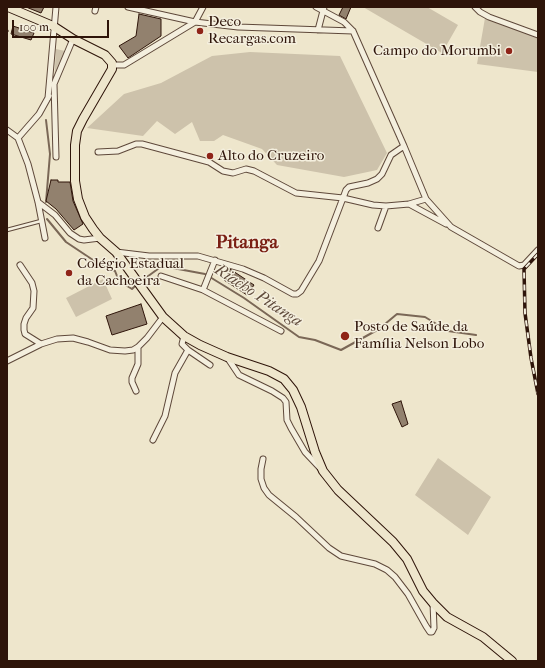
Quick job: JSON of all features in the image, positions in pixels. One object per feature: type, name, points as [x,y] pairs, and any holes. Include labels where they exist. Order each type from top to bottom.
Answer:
[{"type":"main road","points":[[8,7],[53,26],[73,40],[105,55],[110,59],[112,69],[83,119],[77,132],[75,145],[75,181],[78,199],[85,217],[100,238],[116,252],[163,316],[184,336],[227,357],[269,371],[284,380],[293,390],[301,407],[315,452],[324,471],[338,490],[393,542],[407,559],[423,591],[447,617],[483,637],[512,661]]},
{"type":"street","points":[[48,98],[53,26],[56,7]]},
{"type":"street","points":[[128,7],[195,22],[238,27],[353,31]]},
{"type":"street","points":[[112,65],[124,65],[195,22],[203,7]]},
{"type":"street","points":[[316,7],[324,9],[344,22],[353,31],[426,198],[451,227]]},
{"type":"street","points":[[475,7],[489,17],[538,34]]},
{"type":"street","points":[[318,30],[324,9]]},
{"type":"street","points":[[18,138],[39,114],[48,98],[73,40]]},
{"type":"street","points":[[54,84],[56,157]]},
{"type":"street","points":[[7,130],[18,138],[28,164],[38,202],[45,238]]},
{"type":"street","points":[[98,152],[118,151],[136,144],[142,144],[209,162],[223,171],[233,173],[246,169],[254,171],[296,193],[343,198],[373,205],[386,206],[409,204],[426,198]]},
{"type":"street","points":[[116,252],[148,256],[198,256],[243,269],[264,278],[293,294],[297,294],[301,292],[319,261],[346,190],[349,187],[368,183],[377,179],[382,174],[391,155],[404,146]]},
{"type":"street","points":[[38,202],[55,215],[70,233],[79,239],[84,240],[100,238]]},
{"type":"street","points":[[409,204],[519,266],[524,265],[538,250]]},
{"type":"street","points":[[378,228],[386,206]]},
{"type":"street","points":[[204,290],[215,260]]},
{"type":"street","points":[[20,265],[32,283],[34,291],[33,308],[24,324],[25,334],[41,344]]},
{"type":"street","points":[[161,276],[204,290],[281,331]]},
{"type":"street","points":[[7,361],[41,344],[57,339],[73,338],[110,350],[133,350],[147,338],[163,316]]},
{"type":"street","points":[[184,336],[182,344],[210,365]]},
{"type":"street","points":[[136,391],[132,378],[138,364],[138,347]]},
{"type":"street","points":[[153,440],[165,416],[175,373],[188,350]]},
{"type":"street","points":[[227,357],[239,375],[283,398],[287,407],[287,420],[298,441],[315,464],[324,471]]},
{"type":"street","points":[[263,459],[261,479],[264,488],[269,494],[329,548],[342,556],[375,564],[395,577],[408,594],[430,632],[432,632],[434,628],[433,603]]},
{"type":"lane","points":[[7,230],[42,221]]},
{"type":"shaded area","points":[[363,7],[427,7],[458,25],[442,53]]},
{"type":"shaded area","name":"Campo do Morumbi","points":[[485,18],[538,37],[538,72],[477,64]]},
{"type":"shaded area","points":[[56,49],[65,51],[54,84]]},
{"type":"shaded area","points":[[250,52],[340,56],[387,153],[377,170],[344,177],[277,165],[262,149],[223,135],[214,141],[200,141],[192,122],[175,134],[157,121],[143,136],[87,128],[124,94],[161,83],[212,56]]},
{"type":"shaded area","points":[[103,279],[112,299],[76,317],[66,298]]},
{"type":"shaded area","points":[[438,458],[491,497],[468,535],[415,495]]},
{"type":"building","points":[[26,7],[44,7],[41,13]]},
{"type":"building","points":[[343,7],[351,7],[346,19],[339,15]]},
{"type":"building","points":[[139,14],[161,19],[161,36],[128,58],[119,46],[136,36]]},
{"type":"building","points":[[13,26],[34,33],[31,40],[11,34]]},
{"type":"building","points":[[51,180],[58,180],[58,182],[70,182],[73,201],[83,224],[74,230],[56,209],[46,201]]},
{"type":"building","points":[[230,269],[254,285],[247,295],[224,280]]},
{"type":"building","points":[[141,304],[147,324],[112,335],[106,316]]},
{"type":"building","points":[[401,401],[408,424],[402,427],[392,404]]},
{"type":"waterway","points":[[46,120],[50,154],[46,202]]},
{"type":"waterway","name":"Riacho Pitanga","points":[[47,219],[66,242],[93,260],[115,271],[119,281],[132,289],[136,285]]},
{"type":"waterway","name":"Riacho Pitanga","points":[[140,282],[162,266],[205,274],[244,298],[299,337],[315,340],[341,350],[379,329],[397,314],[425,317],[448,331],[476,335]]},
{"type":"railway","points":[[538,254],[524,269],[525,313],[531,358],[538,394]]},
{"type":"place","name":"Deco Recargas.com","points":[[200,31]]},
{"type":"place","name":"Campo do Morumbi","points":[[509,51]]},
{"type":"place","name":"Alto do Cruzeiro","points":[[210,156]]},
{"type":"place","name":"Colégio Estadual da Cachoeira","points":[[69,273]]},
{"type":"place","name":"Posto de Saúde da Família Nelson Lobo","points":[[345,336]]},
{"type":"district","name":"Pitanga","points":[[247,243]]}]
